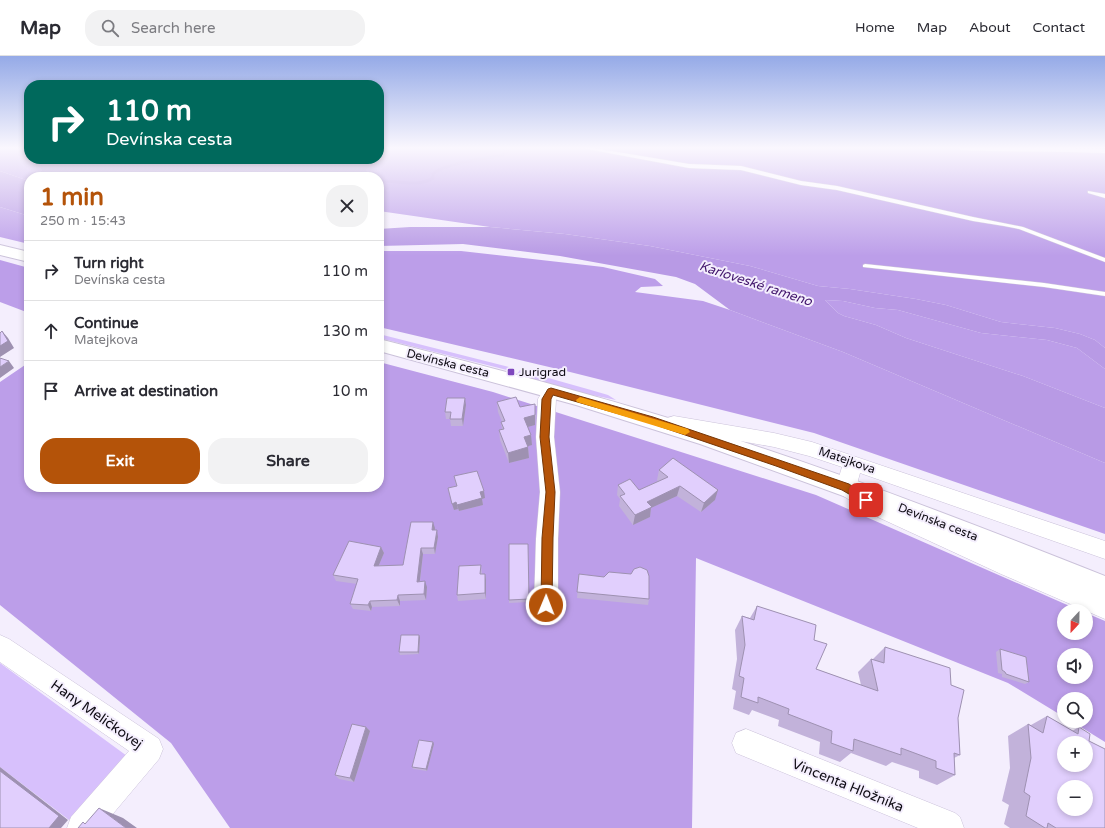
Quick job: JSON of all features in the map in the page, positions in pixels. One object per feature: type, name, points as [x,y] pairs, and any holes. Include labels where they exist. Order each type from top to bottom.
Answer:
[{"type":"street","points":[[0,250],[24,256]]},
{"type":"street","name":"Devínska cesta","points":[[384,346],[551,391],[650,420],[846,487],[1009,549],[1105,588]]},
{"type":"street","points":[[546,605],[547,538],[550,492],[545,437],[547,399],[551,391]]},
{"type":"street","name":"Matejkova","points":[[650,420],[774,440],[812,449],[1105,550]]},
{"type":"street","points":[[860,465],[846,487],[876,507],[1009,567],[1105,608]]},
{"type":"street","name":"Hany Meličkovej","points":[[0,647],[149,749],[82,828]]},
{"type":"street","name":"Vincenta Hložníka","points":[[746,744],[944,824],[949,828]]},
{"type":"lane","points":[[808,184],[837,188],[973,219],[1021,228],[1105,260]]},
{"type":"lane","points":[[1090,192],[1105,196]]},
{"type":"lane","points":[[865,266],[1044,285],[1105,294]]},
{"type":"shaded area","points":[[384,184],[1105,184],[1105,348],[1095,340],[1080,334],[1055,328],[1001,322],[946,305],[916,299],[850,289],[818,286],[750,266],[650,246],[565,234],[490,227],[384,212]]},
{"type":"shaded area","points":[[0,207],[24,214],[24,243],[0,237]]},
{"type":"shaded area","points":[[384,251],[461,251],[603,267],[655,279],[663,286],[641,287],[635,292],[703,301],[843,352],[1105,463],[1105,534],[814,433],[566,371],[384,328]]},
{"type":"shaded area","points":[[0,260],[24,267],[24,311],[0,302]]},
{"type":"shaded area","points":[[825,300],[843,301],[875,308],[898,310],[981,333],[1047,340],[1077,348],[1105,369],[1105,408],[1023,376],[906,338],[876,325],[844,316],[838,313]]},
{"type":"shaded area","points":[[384,335],[509,367],[507,370],[384,339]]},
{"type":"shaded area","points":[[384,363],[493,392],[816,495],[1065,604],[1057,604],[1057,640],[1093,640],[1093,616],[1105,621],[1105,742],[1082,728],[1093,728],[1093,692],[1057,692],[1057,713],[1008,683],[696,558],[692,828],[230,828],[171,743],[0,605],[0,382],[24,366],[24,492],[384,492]]},
{"type":"shaded area","points":[[520,370],[608,395],[616,400],[582,393],[517,374]]},
{"type":"shaded area","points":[[0,663],[127,756],[69,820],[0,767]]},
{"type":"water","points":[[0,184],[24,184],[24,214],[0,207]]},
{"type":"water","name":"Karloveské rameno","points":[[410,227],[490,227],[565,234],[650,246],[750,266],[818,286],[850,289],[916,299],[946,305],[1001,322],[1055,328],[1080,334],[1095,340],[1105,348],[1105,369],[1077,348],[1047,340],[981,333],[898,310],[875,308],[843,301],[825,300],[838,313],[844,316],[876,325],[906,338],[1023,376],[1105,408],[1105,463],[843,352],[730,310],[695,284],[676,277],[560,256],[463,244],[384,246],[384,229]]},
{"type":"building","points":[[2,331],[8,341],[0,346],[0,333]]},
{"type":"building","points":[[0,358],[9,361],[0,367]]},
{"type":"building","points":[[516,397],[520,407],[535,404],[535,415],[524,418],[531,435],[524,437],[528,447],[508,453],[499,430],[504,429],[501,422],[505,421],[497,402]]},
{"type":"building","points":[[447,398],[465,398],[462,419],[450,419],[451,412],[445,412]]},
{"type":"building","points":[[673,458],[718,490],[704,503],[680,486],[647,502],[652,507],[635,515],[620,496],[625,494],[618,485],[630,479],[639,490],[668,477],[659,470]]},
{"type":"building","points":[[477,471],[484,491],[480,492],[482,498],[457,505],[456,502],[452,504],[448,488],[457,486],[454,476]]},
{"type":"building","points":[[411,522],[433,522],[432,530],[437,530],[434,548],[421,548],[417,582],[425,581],[424,594],[398,595],[397,600],[370,601],[368,605],[350,604],[358,579],[333,575],[349,541],[381,547],[374,566],[403,565]]},
{"type":"building","points":[[509,544],[528,544],[529,599],[509,600]]},
{"type":"building","points":[[481,565],[480,574],[485,574],[485,593],[457,595],[459,566]]},
{"type":"building","points":[[640,567],[647,570],[649,576],[649,599],[577,592],[579,574],[604,577],[609,572],[631,574],[634,569]]},
{"type":"building","points":[[757,606],[816,625],[814,640],[827,644],[816,669],[878,691],[871,659],[884,663],[885,647],[950,668],[951,685],[964,690],[958,718],[960,755],[954,753],[955,775],[936,768],[936,761],[901,748],[901,755],[854,739],[853,751],[831,743],[832,731],[788,714],[789,709],[758,697],[758,703],[741,697],[744,678],[739,676],[745,645],[742,616],[754,620]]},
{"type":"building","points":[[401,635],[419,635],[418,652],[399,652]]},
{"type":"building","points":[[1000,649],[1026,657],[1029,682],[1006,674],[1002,670]]},
{"type":"building","points":[[1047,716],[1057,722],[1057,728],[1068,728],[1078,734],[1079,728],[1081,728],[1090,734],[1090,736],[1057,736],[1057,772],[1093,772],[1093,743],[1105,749],[1105,828],[1056,828],[1048,823],[1047,828],[1045,828],[1026,816],[1030,796],[1024,792],[1031,758],[1028,724],[1043,733]]},
{"type":"building","points":[[352,724],[366,727],[350,778],[335,775]]},
{"type":"building","points":[[419,740],[433,742],[426,769],[412,767]]},
{"type":"building","points":[[0,771],[59,816],[49,828],[0,828]]},
{"type":"building","points":[[99,808],[126,828],[78,828],[83,822],[85,824]]},
{"type":"slow traffic","points":[[580,400],[650,420],[685,432]]},
{"type":"place","name":"Jurigrad","points":[[511,372]]},
{"type":"route","points":[[546,605],[547,538],[550,492],[545,437],[547,399],[551,391],[650,420],[779,463],[846,487],[866,500]]}]
